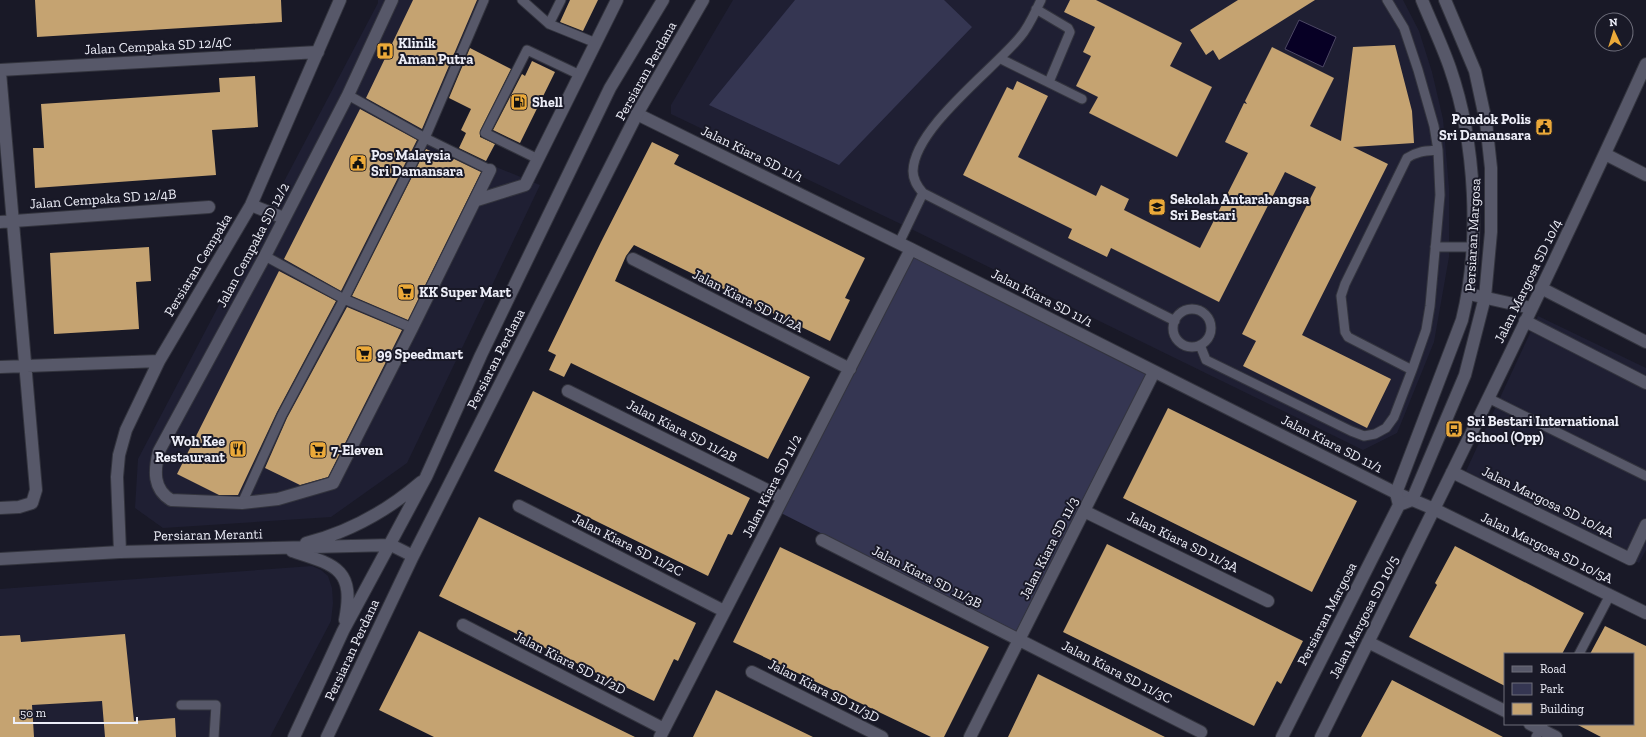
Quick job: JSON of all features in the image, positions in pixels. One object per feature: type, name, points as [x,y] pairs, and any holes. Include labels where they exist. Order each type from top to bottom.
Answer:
[{"type":"street","name":"Persiaran Cempaka","points":[[120,552],[116,477],[119,455],[126,430],[159,361],[251,205],[340,0]]},
{"type":"street","name":"Jalan Cempaka SD 12/2","points":[[242,503],[171,500],[162,494],[157,482],[156,466],[159,451],[265,256],[348,95],[392,0]]},
{"type":"street","points":[[476,200],[525,185],[618,0]]},
{"type":"street","name":"Persiaran Perdana","points":[[294,737],[343,631],[391,545],[426,477],[481,355],[610,88],[663,0]]},
{"type":"street","name":"Persiaran Perdana","points":[[328,737],[413,556],[637,114],[703,0]]},
{"type":"street","name":"Persiaran Margosa","points":[[1396,493],[1462,320],[1469,294],[1472,247],[1474,205],[1470,156],[1462,114],[1450,68],[1422,0]]},
{"type":"street","name":"Persiaran Margosa","points":[[1412,500],[1465,375],[1485,297],[1491,232],[1491,168],[1486,122],[1475,71],[1445,0]]},
{"type":"street","name":"Jalan Cempaka SD 12/4C","points":[[0,71],[318,52]]},
{"type":"street","name":"Jalan Margosa SD 10/4","points":[[1434,509],[1605,154],[1646,64]]},
{"type":"street","points":[[0,71],[36,490],[32,503],[19,508],[0,508]]},
{"type":"street","name":"Jalan Kiara SD 11/1","points":[[637,114],[912,249],[1396,493],[1434,509]]},
{"type":"street","points":[[1605,154],[1646,175]]},
{"type":"street","points":[[242,503],[278,499],[333,483],[490,170]]},
{"type":"street","points":[[251,205],[284,218]]},
{"type":"street","name":"Jalan Cempaka SD 12/4B","points":[[0,222],[209,207]]},
{"type":"street","name":"Jalan Kiara SD 11/2","points":[[662,733],[912,249]]},
{"type":"street","name":"Jalan Kiara SD 11/2A","points":[[633,259],[850,369]]},
{"type":"street","points":[[1541,288],[1646,342]]},
{"type":"street","points":[[1469,294],[1531,308]]},
{"type":"street","points":[[1525,321],[1646,383]]},
{"type":"street","points":[[0,367],[159,361]]},
{"type":"street","name":"Jalan Kiara SD 11/3","points":[[970,737],[1154,372]]},
{"type":"street","name":"Jalan Kiara SD 11/2B","points":[[568,390],[783,498]]},
{"type":"street","name":"Jalan Margosa SD 10/4A","points":[[1452,472],[1630,560],[1646,525]]},
{"type":"street","points":[[284,548],[322,539],[353,527],[400,500],[426,477]]},
{"type":"street","points":[[1396,493],[1400,505],[1412,500]]},
{"type":"street","name":"Persiaran Margosa","points":[[1282,737],[1400,505]]},
{"type":"street","name":"Jalan Kiara SD 11/2C","points":[[519,506],[724,611]]},
{"type":"street","name":"Jalan Margosa SD 10/5A","points":[[1434,509],[1646,613]]},
{"type":"street","name":"Jalan Margosa SD 10/5","points":[[1321,737],[1434,509]]},
{"type":"street","name":"Jalan Kiara SD 11/3A","points":[[1084,511],[1268,600]]},
{"type":"street","name":"Jalan Kiara SD 11/3B","points":[[822,540],[1019,640]]},
{"type":"street","name":"Persiaran Meranti","points":[[0,559],[120,552],[391,545],[413,556]]},
{"type":"street","points":[[284,548],[320,560],[336,568],[348,584],[349,600],[343,631]]},
{"type":"street","name":"Jalan Kiara SD 11/2D","points":[[462,625],[662,733]]},
{"type":"street","name":"Jalan Kiara SD 11/3C","points":[[1019,640],[1201,732]]},
{"type":"street","points":[[1368,642],[1504,711]]},
{"type":"street","name":"Jalan Kiara SD 11/3D","points":[[752,672],[882,737]]},
{"type":"street","points":[[1537,729],[1556,737]]},
{"type":"lane","points":[[242,503],[282,415],[344,299],[425,138],[484,0]]},
{"type":"lane","points":[[522,0],[549,24],[596,43]]},
{"type":"lane","points":[[549,24],[561,0]]},
{"type":"lane","points":[[1041,0],[1022,36],[1001,59],[982,75],[937,122],[919,151],[913,170],[914,179],[923,193],[1175,321]]},
{"type":"lane","points":[[1200,345],[1206,360],[1211,363],[1331,423],[1364,436],[1375,434],[1386,428],[1399,405],[1412,370],[1428,318],[1440,194],[1438,150],[1434,126],[1404,28],[1387,0]]},
{"type":"lane","points":[[1036,9],[1068,28],[1070,32],[1049,82]]},
{"type":"lane","points":[[538,159],[485,132],[527,50],[580,75]]},
{"type":"lane","points":[[1001,59],[1082,99]]},
{"type":"lane","points":[[348,95],[425,138],[488,167],[490,170]]},
{"type":"lane","points":[[1412,370],[1348,337],[1345,332],[1341,296],[1345,284],[1407,158],[1414,153],[1421,151],[1438,150]]},
{"type":"lane","points":[[899,243],[923,193]]},
{"type":"lane","points":[[1435,247],[1472,247]]},
{"type":"lane","points":[[265,256],[344,299],[412,328]]},
{"type":"lane","points":[[1190,310],[1203,313],[1207,318],[1211,330],[1209,336],[1200,345],[1194,347],[1182,344],[1174,334],[1175,321],[1179,316],[1190,310]]},
{"type":"lane","points":[[1488,398],[1646,476]]},
{"type":"lane","points":[[1580,653],[1610,595]]},
{"type":"lane","points":[[181,705],[216,705],[214,737]]},
{"type":"shaded area","points":[[378,0],[482,0],[421,136],[540,185],[407,463],[331,517],[163,528],[135,508],[138,459],[378,3]]},
{"type":"shaded area","name":"Sekolah Antarabangsa Sri Bestari","points":[[733,0],[1403,0],[1419,31],[1432,72],[1443,119],[1449,188],[1449,257],[1434,342],[1397,433],[1363,450],[907,227],[671,114],[671,105]]},
{"type":"shaded area","points":[[1299,20],[1336,37],[1323,67],[1285,49]]},
{"type":"shaded area","points":[[1538,316],[1646,368],[1646,550],[1639,563],[1466,471]]},
{"type":"shaded area","points":[[312,566],[321,570],[328,576],[332,588],[333,603],[331,621],[270,737],[0,737],[0,589]]},
{"type":"green space","points":[[795,0],[944,0],[972,27],[839,165],[709,105]]},
{"type":"green space","points":[[912,256],[1147,375],[1016,632],[781,513]]},
{"type":"building","points":[[35,0],[281,0],[282,22],[37,37]]},
{"type":"building","points":[[413,0],[477,0],[422,129],[366,98]]},
{"type":"building","points":[[570,0],[598,0],[583,31],[560,22]]},
{"type":"building","points":[[1070,0],[1096,0],[1182,43],[1170,66],[1212,87],[1177,157],[1089,113],[1098,97],[1076,86],[1091,56],[1083,52],[1095,27],[1064,12]]},
{"type":"building","points":[[1238,0],[1315,0],[1219,60],[1213,50],[1206,55],[1190,30]]},
{"type":"building","points":[[1395,45],[1412,111],[1414,143],[1353,147],[1388,164],[1302,335],[1391,379],[1367,428],[1243,366],[1256,341],[1242,334],[1316,187],[1285,172],[1219,302],[1111,248],[1107,257],[1068,238],[1072,229],[963,175],[1007,87],[1013,90],[1017,81],[1048,96],[1018,157],[1096,196],[1101,185],[1129,199],[1124,210],[1200,248],[1248,153],[1225,142],[1244,103],[1247,104],[1245,101],[1272,47],[1334,78],[1310,126],[1341,141],[1353,47]]},
{"type":"building","points":[[470,48],[511,69],[480,131],[480,137],[495,144],[486,161],[459,148],[466,133],[461,130],[471,109],[449,98]]},
{"type":"building","name":"Shell","points":[[532,61],[555,72],[520,143],[493,130],[522,74],[525,76]]},
{"type":"building","points":[[255,76],[258,127],[212,130],[216,175],[35,188],[33,148],[44,148],[41,104],[220,92],[219,78]]},
{"type":"building","points":[[360,109],[417,140],[341,291],[284,259]]},
{"type":"building","points":[[652,142],[679,155],[674,164],[865,258],[845,298],[850,300],[830,341],[634,245],[626,256],[615,281],[810,377],[768,459],[571,363],[564,377],[549,370],[556,355],[548,351]]},
{"type":"building","points":[[426,149],[452,161],[454,159],[481,172],[408,320],[352,296]]},
{"type":"building","points":[[149,247],[151,281],[136,282],[139,329],[54,334],[50,253]]},
{"type":"building","points":[[279,271],[336,301],[277,412],[238,495],[219,495],[177,474]]},
{"type":"building","points":[[347,307],[402,330],[328,477],[300,485],[265,468],[287,418]]},
{"type":"building","points":[[533,391],[750,498],[732,535],[728,534],[708,576],[494,471]]},
{"type":"building","points":[[1168,408],[1357,501],[1312,592],[1123,498]]},
{"type":"building","points":[[479,517],[696,623],[678,661],[674,659],[654,701],[439,596]]},
{"type":"building","points":[[1107,544],[1303,641],[1281,684],[1277,681],[1254,726],[1063,632]]},
{"type":"building","points":[[1455,546],[1584,613],[1563,653],[1504,653],[1504,685],[1409,637],[1437,585],[1435,583]]},
{"type":"building","points":[[780,547],[989,647],[944,737],[931,737],[733,642]]},
{"type":"building","points":[[1605,626],[1646,646],[1646,737],[1601,737],[1578,725],[1634,725],[1634,653],[1591,653]]},
{"type":"building","points":[[419,631],[635,737],[434,737],[379,710]]},
{"type":"building","points":[[125,634],[134,721],[175,718],[176,737],[105,737],[102,701],[32,705],[34,737],[0,737],[0,636],[20,635],[21,642]]},
{"type":"building","points":[[1038,674],[1165,737],[1008,737]]},
{"type":"building","points":[[1392,680],[1503,737],[1361,737]]},
{"type":"building","points":[[716,690],[813,737],[693,737]]},
{"type":"place","name":"Klinik Aman Putra","points":[[385,51]]},
{"type":"place","name":"Shell","points":[[519,102]]},
{"type":"place","name":"Pondok Polis Sri Damansara","points":[[1544,127]]},
{"type":"place","name":"Pos Malaysia Sri Damansara","points":[[358,163]]},
{"type":"place","name":"Sekolah Antarabangsa Sri Bestari","points":[[1157,207]]},
{"type":"place","name":"KK Super Mart","points":[[406,292]]},
{"type":"place","name":"99 Speedmart","points":[[364,354]]},
{"type":"place","name":"Sri Bestari International School (Opp)","points":[[1454,429]]},
{"type":"place","name":"Woh Kee Restaurant","points":[[238,449]]},
{"type":"place","name":"7-Eleven","points":[[318,450]]}]
